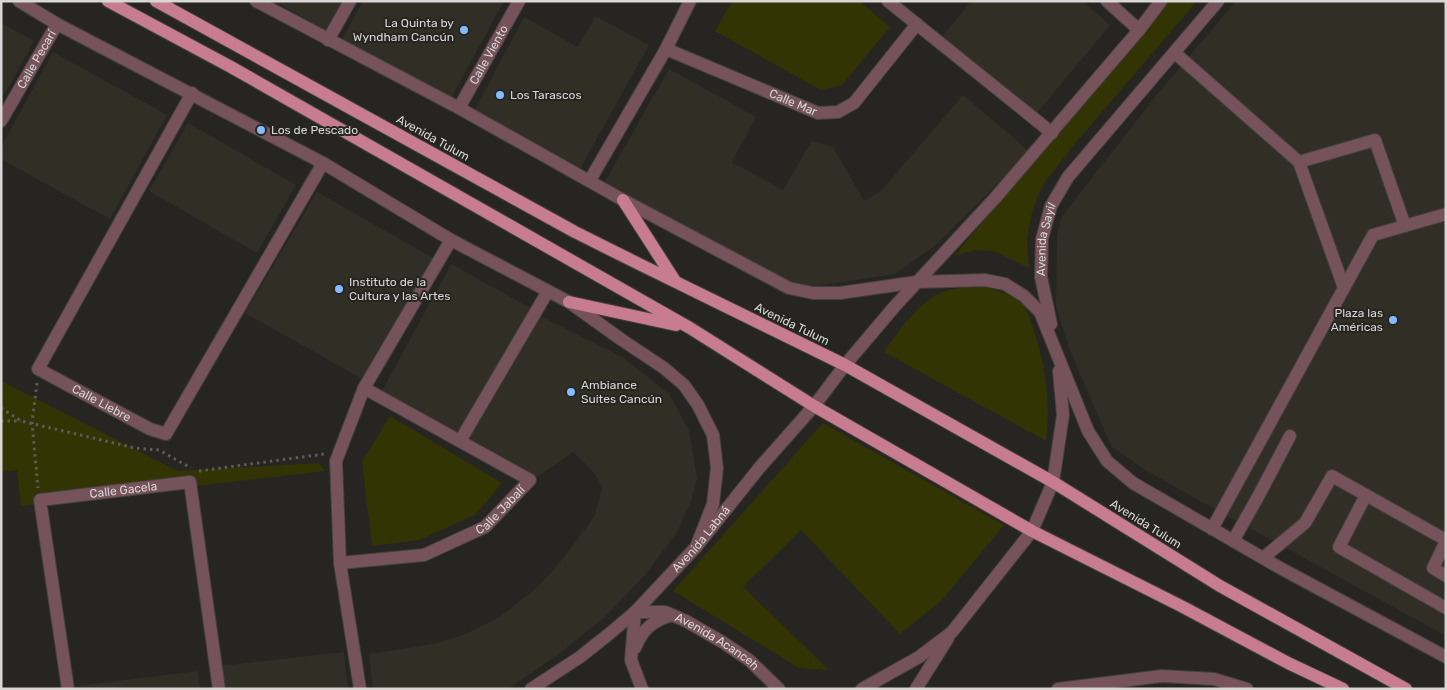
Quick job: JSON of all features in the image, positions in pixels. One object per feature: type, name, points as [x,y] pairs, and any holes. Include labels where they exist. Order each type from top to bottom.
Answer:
[{"type":"main road","points":[[108,1],[231,67],[690,328],[814,406],[1032,531],[1288,664],[1343,689]]},
{"type":"main road","name":"Avenida Tulum","points":[[156,1],[575,232],[845,365],[1053,482],[1220,586],[1406,689]]},
{"type":"main road","points":[[623,200],[675,282]]},
{"type":"main road","points":[[569,302],[690,328]]},
{"type":"street","points":[[19,1],[57,24],[323,162],[451,240],[569,302],[664,368],[684,385],[698,405],[713,435],[717,468],[713,504],[696,546]]},
{"type":"street","points":[[256,1],[459,108],[623,200],[789,288],[813,293],[840,293],[917,282],[985,280],[1005,284],[1024,296],[1040,312],[1088,431],[1107,461],[1133,483],[1282,569],[1446,657]]},
{"type":"street","points":[[328,40],[350,1]]},
{"type":"street","name":"Calle Viento","points":[[459,108],[519,1]]},
{"type":"street","points":[[590,180],[666,49],[690,1]]},
{"type":"street","points":[[888,1],[1052,133]]},
{"type":"street","points":[[1107,1],[1139,30]]},
{"type":"street","points":[[845,365],[917,282],[996,198],[1139,30],[1161,1]]},
{"type":"street","name":"Avenida Sayil","points":[[1032,531],[1053,482],[1063,415],[1057,358],[1041,277],[1042,239],[1051,206],[1068,176],[1218,1]]},
{"type":"street","name":"Calle Pecarí","points":[[1,121],[57,24]]},
{"type":"street","name":"Calle Mar","points":[[666,49],[818,113],[838,112],[854,103],[917,24]]},
{"type":"street","points":[[1175,53],[1299,162],[1344,288]]},
{"type":"street","points":[[38,370],[192,94]]},
{"type":"street","points":[[1299,162],[1375,140],[1405,226]]},
{"type":"street","name":"Calle Liebre","points":[[38,370],[150,429],[166,434],[323,162]]},
{"type":"street","points":[[1212,529],[1373,236],[1446,214]]},
{"type":"street","points":[[360,689],[340,563],[336,461],[364,388],[451,240]]},
{"type":"street","points":[[460,441],[548,291]]},
{"type":"street","name":"Avenida Labná","points":[[531,689],[580,657],[635,612],[696,546],[760,467],[814,406],[845,365]]},
{"type":"street","name":"Calle Jabalí","points":[[340,563],[424,555],[485,528],[530,480],[364,388]]},
{"type":"street","points":[[1233,541],[1290,436]]},
{"type":"street","points":[[1263,558],[1305,523],[1332,476],[1446,541],[1433,568],[1446,576]]},
{"type":"street","name":"Calle Gacela","points":[[40,500],[190,482],[219,689]]},
{"type":"street","points":[[1366,495],[1339,547],[1446,608]]},
{"type":"street","points":[[40,500],[68,689]]},
{"type":"street","points":[[916,689],[952,632],[1032,531]]},
{"type":"street","points":[[635,612],[631,660],[642,689]]},
{"type":"street","name":"Avenida Acanceh","points":[[635,612],[665,612],[686,620],[749,660],[779,689]]},
{"type":"street","points":[[631,660],[635,646],[649,625],[672,615]]},
{"type":"street","points":[[862,689],[919,657],[952,632]]},
{"type":"street","points":[[765,676],[769,689]]},
{"type":"street","points":[[1058,689],[1162,676],[1214,678],[1248,689]]},
{"type":"path","points":[[38,370],[32,423],[40,500]]},
{"type":"path","points":[[1,408],[21,421]]},
{"type":"path","points":[[1,422],[21,421],[135,448],[159,450],[197,471],[340,452]]},
{"type":"shaded area","points":[[274,1],[342,1],[326,30]]},
{"type":"shaded area","points":[[363,1],[504,1],[451,98],[342,39]]},
{"type":"shaded area","points":[[732,1],[859,1],[890,27],[842,85],[821,90],[715,31]]},
{"type":"shaded area","points":[[971,1],[1082,1],[1110,25],[1035,115],[941,38]]},
{"type":"shaded area","points":[[1169,1],[1197,1],[1072,147],[1042,186],[1032,212],[1027,241],[1029,268],[993,251],[975,250],[954,256]]},
{"type":"shaded area","points":[[1236,1],[1446,1],[1446,636],[1191,496],[1144,469],[1111,446],[1069,348],[1056,307],[1057,236],[1062,216],[1160,91]]},
{"type":"shaded area","points":[[595,16],[649,45],[580,169],[474,111],[524,17],[578,47]]},
{"type":"shaded area","points":[[1,23],[34,41],[1,101]]},
{"type":"shaded area","points":[[53,52],[167,115],[110,219],[1,159],[1,147]]},
{"type":"shaded area","points":[[669,69],[756,117],[732,162],[783,190],[812,141],[833,147],[864,201],[881,191],[963,95],[1030,152],[935,246],[895,274],[817,286],[788,284],[604,183]]},
{"type":"shaded area","points":[[188,123],[296,185],[257,253],[149,191]]},
{"type":"shaded area","name":"Instituto de la Cultura y las Artes","points":[[317,192],[433,258],[366,381],[245,313]]},
{"type":"shaded area","points":[[451,264],[532,309],[462,435],[382,391]]},
{"type":"shaded area","points":[[979,285],[1007,294],[1017,300],[1029,316],[1042,358],[1048,399],[1046,441],[884,352],[911,316],[929,300],[948,290]]},
{"type":"shaded area","points":[[535,313],[624,358],[669,394],[689,430],[697,479],[690,504],[677,532],[645,575],[607,615],[560,653],[511,687],[506,689],[373,689],[369,654],[434,644],[466,634],[501,616],[540,585],[565,556],[594,517],[602,489],[591,469],[573,452],[537,477],[467,437]]},
{"type":"shaded area","points":[[1,381],[178,471],[319,463],[325,471],[21,506],[17,470],[1,472]]},
{"type":"shaded area","points":[[390,416],[502,483],[475,515],[419,540],[372,546],[362,462]]},
{"type":"shaded area","points":[[823,423],[1004,525],[942,600],[900,634],[801,530],[743,587],[829,670],[799,668],[673,591]]},
{"type":"shaded area","points":[[344,652],[348,689],[222,689],[220,666]]},
{"type":"shaded area","points":[[198,671],[200,689],[69,689],[69,687]]},
{"type":"place","name":"La Quinta by Wyndham Cancún","points":[[464,30]]},
{"type":"place","name":"Los Tarascos","points":[[500,95]]},
{"type":"place","name":"Los de Pescado","points":[[261,130]]},
{"type":"place","name":"Instituto de la Cultura y las Artes","points":[[339,289]]},
{"type":"place","name":"Plaza las Américas","points":[[1393,320]]},
{"type":"place","name":"Ambiance Suites Cancún","points":[[571,392]]}]
